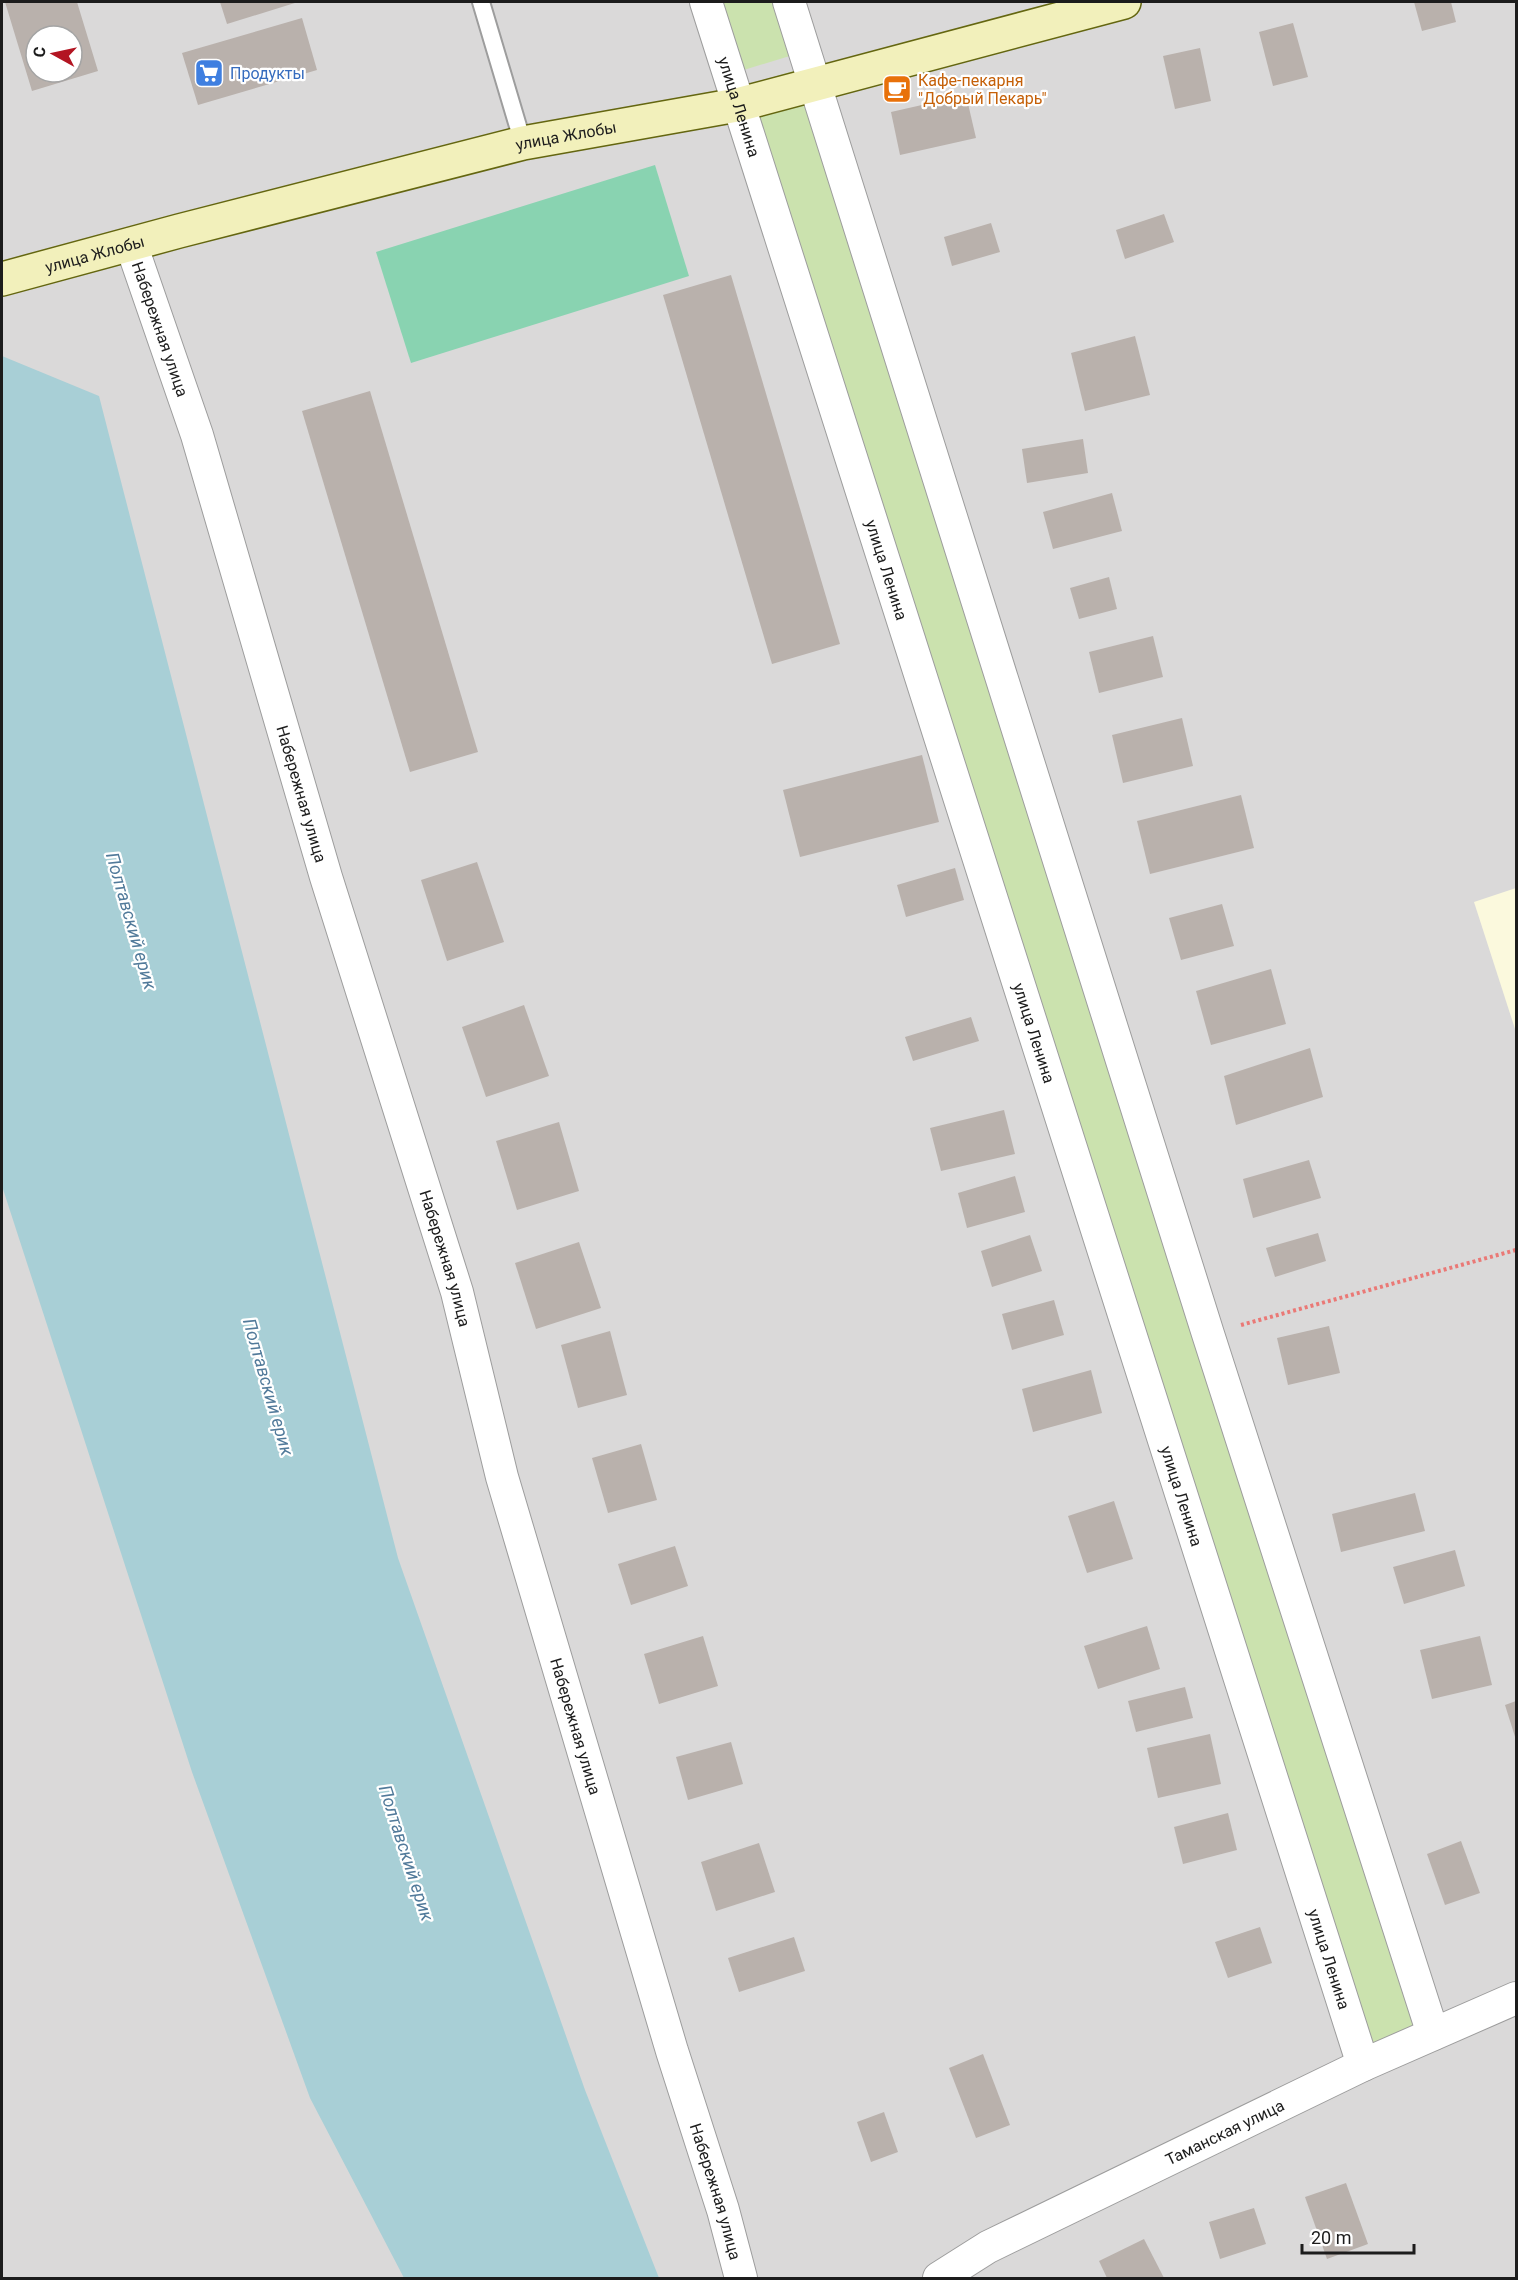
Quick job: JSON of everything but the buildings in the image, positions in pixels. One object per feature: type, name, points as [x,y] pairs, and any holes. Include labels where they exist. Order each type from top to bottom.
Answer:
[{"type":"street","name":"улица Ленина","points":[[706,2],[1363,2065]]},
{"type":"street","points":[[789,2],[1208,1334],[1433,2034]]},
{"type":"street","name":"улица Жлобы","points":[[5,278],[523,142],[737,105],[1124,2]]},
{"type":"street","name":"Набережная улица","points":[[131,244],[197,435],[326,877],[457,1292],[505,1487],[669,2039],[723,2210],[741,2278]]},
{"type":"street","name":"Таманская улица","points":[[939,2278],[988,2247],[1363,2065],[1516,1998]]},
{"type":"lane","points":[[481,2],[523,142]]},
{"type":"path","points":[[1208,1334],[1516,1250]]},
{"type":"shaded area","points":[[2,2],[1516,2],[1516,2278],[2,2278]]},
{"type":"shaded area","points":[[1516,888],[1516,1032],[1474,902]]},
{"type":"green space","points":[[712,2],[801,2],[816,48],[734,73]]},
{"type":"green space","points":[[820,63],[1420,2030],[1367,2054],[737,88]]},
{"type":"green space","points":[[655,165],[689,276],[411,363],[376,252]]},
{"type":"water","name":"Полтавский ерик","points":[[2,356],[99,396],[398,1558],[585,2090],[659,2278],[404,2278],[310,2098],[192,1772],[2,1186]]},
{"type":"place","name":"Продукты","points":[[209,73]]},
{"type":"place","name":"Кафе-пекарня \"Добрый Пекарь\"","points":[[897,89]]}]
